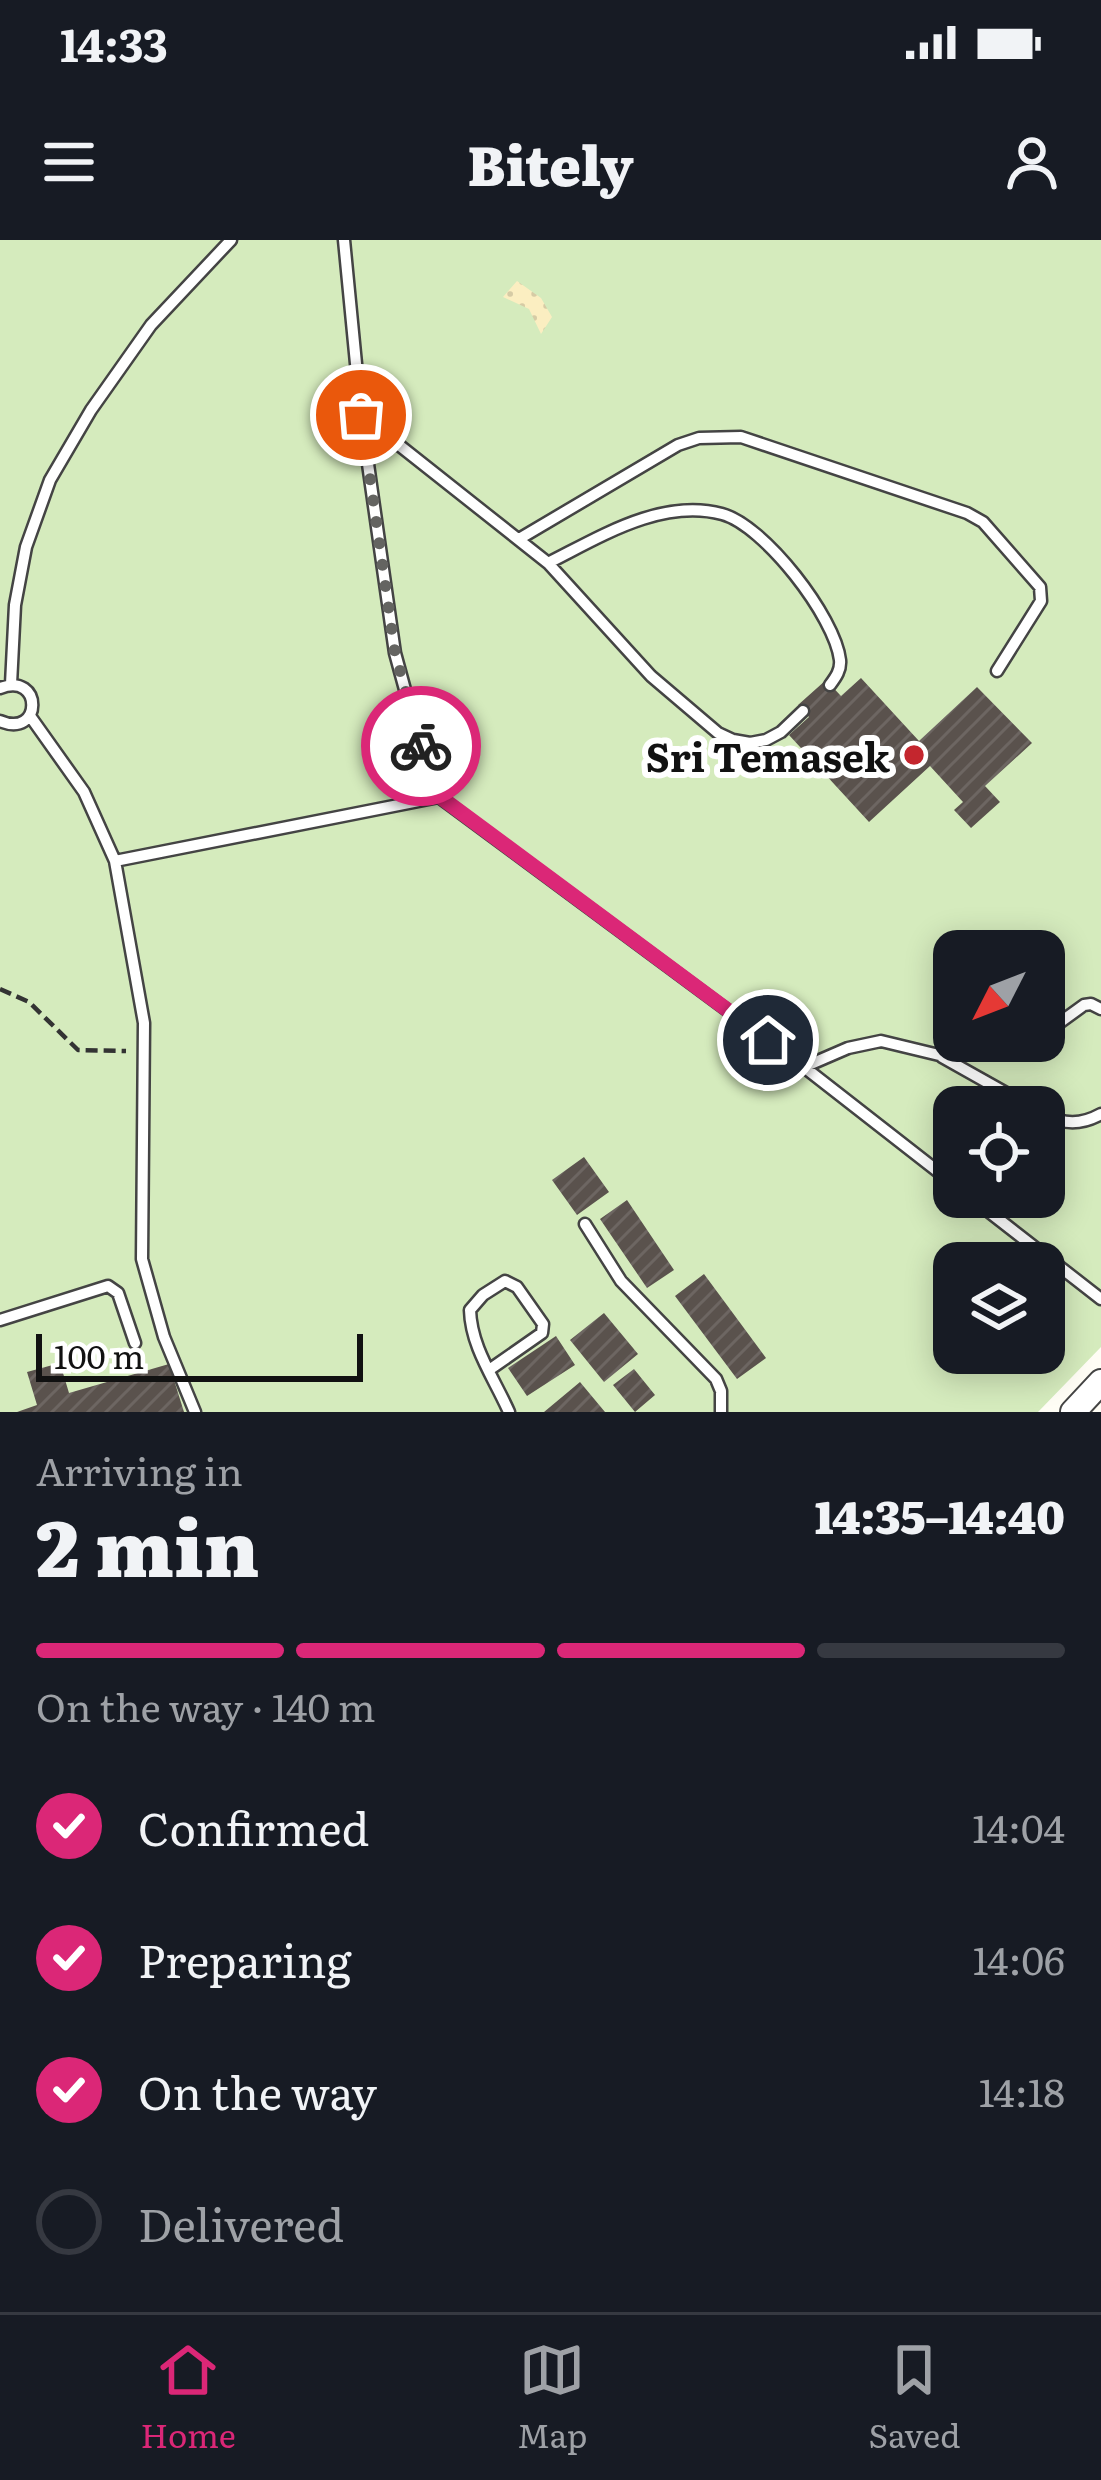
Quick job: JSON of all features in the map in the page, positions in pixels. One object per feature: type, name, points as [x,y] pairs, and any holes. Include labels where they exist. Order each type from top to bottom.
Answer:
[{"type":"street","points":[[1072,1412],[1101,1382]]},
{"type":"lane","points":[[0,721],[11,726],[22,723],[34,705],[22,686],[6,686],[26,548],[50,481],[91,410],[151,325],[231,240]]},
{"type":"lane","points":[[344,240],[361,415],[395,653],[439,796],[933,1168]]},
{"type":"lane","points":[[361,415],[548,563],[638,664],[718,734],[750,743],[766,740],[802,711]]},
{"type":"lane","points":[[519,538],[678,445],[699,438],[741,437],[983,522],[1042,593],[1041,602],[997,671]]},
{"type":"lane","points":[[548,563],[620,527],[676,511],[723,514],[765,539],[805,589],[831,632],[841,662],[830,685]]},
{"type":"lane","points":[[30,716],[84,792],[115,861],[144,1023],[142,1259],[164,1336],[195,1412]]},
{"type":"lane","points":[[115,861],[439,796]]},
{"type":"lane","points":[[1065,1019],[1084,1005],[1101,1010]]},
{"type":"lane","points":[[804,1067],[848,1048],[880,1041],[933,1054]]},
{"type":"lane","points":[[951,1062],[994,1086]]},
{"type":"lane","points":[[1065,1122],[1086,1123],[1101,1114]]},
{"type":"lane","points":[[997,1218],[1101,1298]]},
{"type":"lane","points":[[585,1224],[621,1281],[716,1378],[721,1412]]},
{"type":"lane","points":[[489,1370],[542,1333],[543,1324],[518,1287],[505,1281],[470,1310],[471,1329],[489,1370],[508,1412]]},
{"type":"lane","points":[[0,1320],[114,1287],[135,1343]]},
{"type":"path","points":[[0,989],[28,1002],[78,1049],[143,1051]]},
{"type":"green space","points":[[0,240],[1101,240],[1101,1347],[1038,1412],[0,1412]]},
{"type":"sand","points":[[517,281],[541,298],[552,317],[541,334],[529,309],[503,297]]},
{"type":"building","name":"Sri Temasek","points":[[861,678],[919,741],[977,687],[1032,743],[985,786],[1000,802],[971,828],[954,810],[963,802],[930,766],[869,822],[789,735],[809,717],[798,705],[826,680],[841,696]]},
{"type":"building","points":[[584,1157],[609,1192],[577,1215],[552,1180]]},
{"type":"building","points":[[627,1200],[674,1270],[647,1288],[600,1219]]},
{"type":"building","points":[[704,1274],[766,1358],[737,1379],[675,1296]]},
{"type":"building","points":[[604,1313],[638,1354],[604,1382],[570,1340]]},
{"type":"building","points":[[556,1336],[575,1365],[527,1396],[508,1368]]},
{"type":"building","points":[[60,1363],[69,1393],[169,1364],[184,1412],[17,1412],[37,1405],[27,1372]]},
{"type":"building","points":[[634,1369],[655,1395],[635,1412],[613,1385]]},
{"type":"building","points":[[580,1382],[605,1412],[544,1412]]},
{"type":"way so far","points":[[361,415],[395,653],[421,746]]},
{"type":"place","name":"Sri Temasek","points":[[914,755]]},
{"type":"route","points":[[421,746],[439,796],[768,1040]]}]
